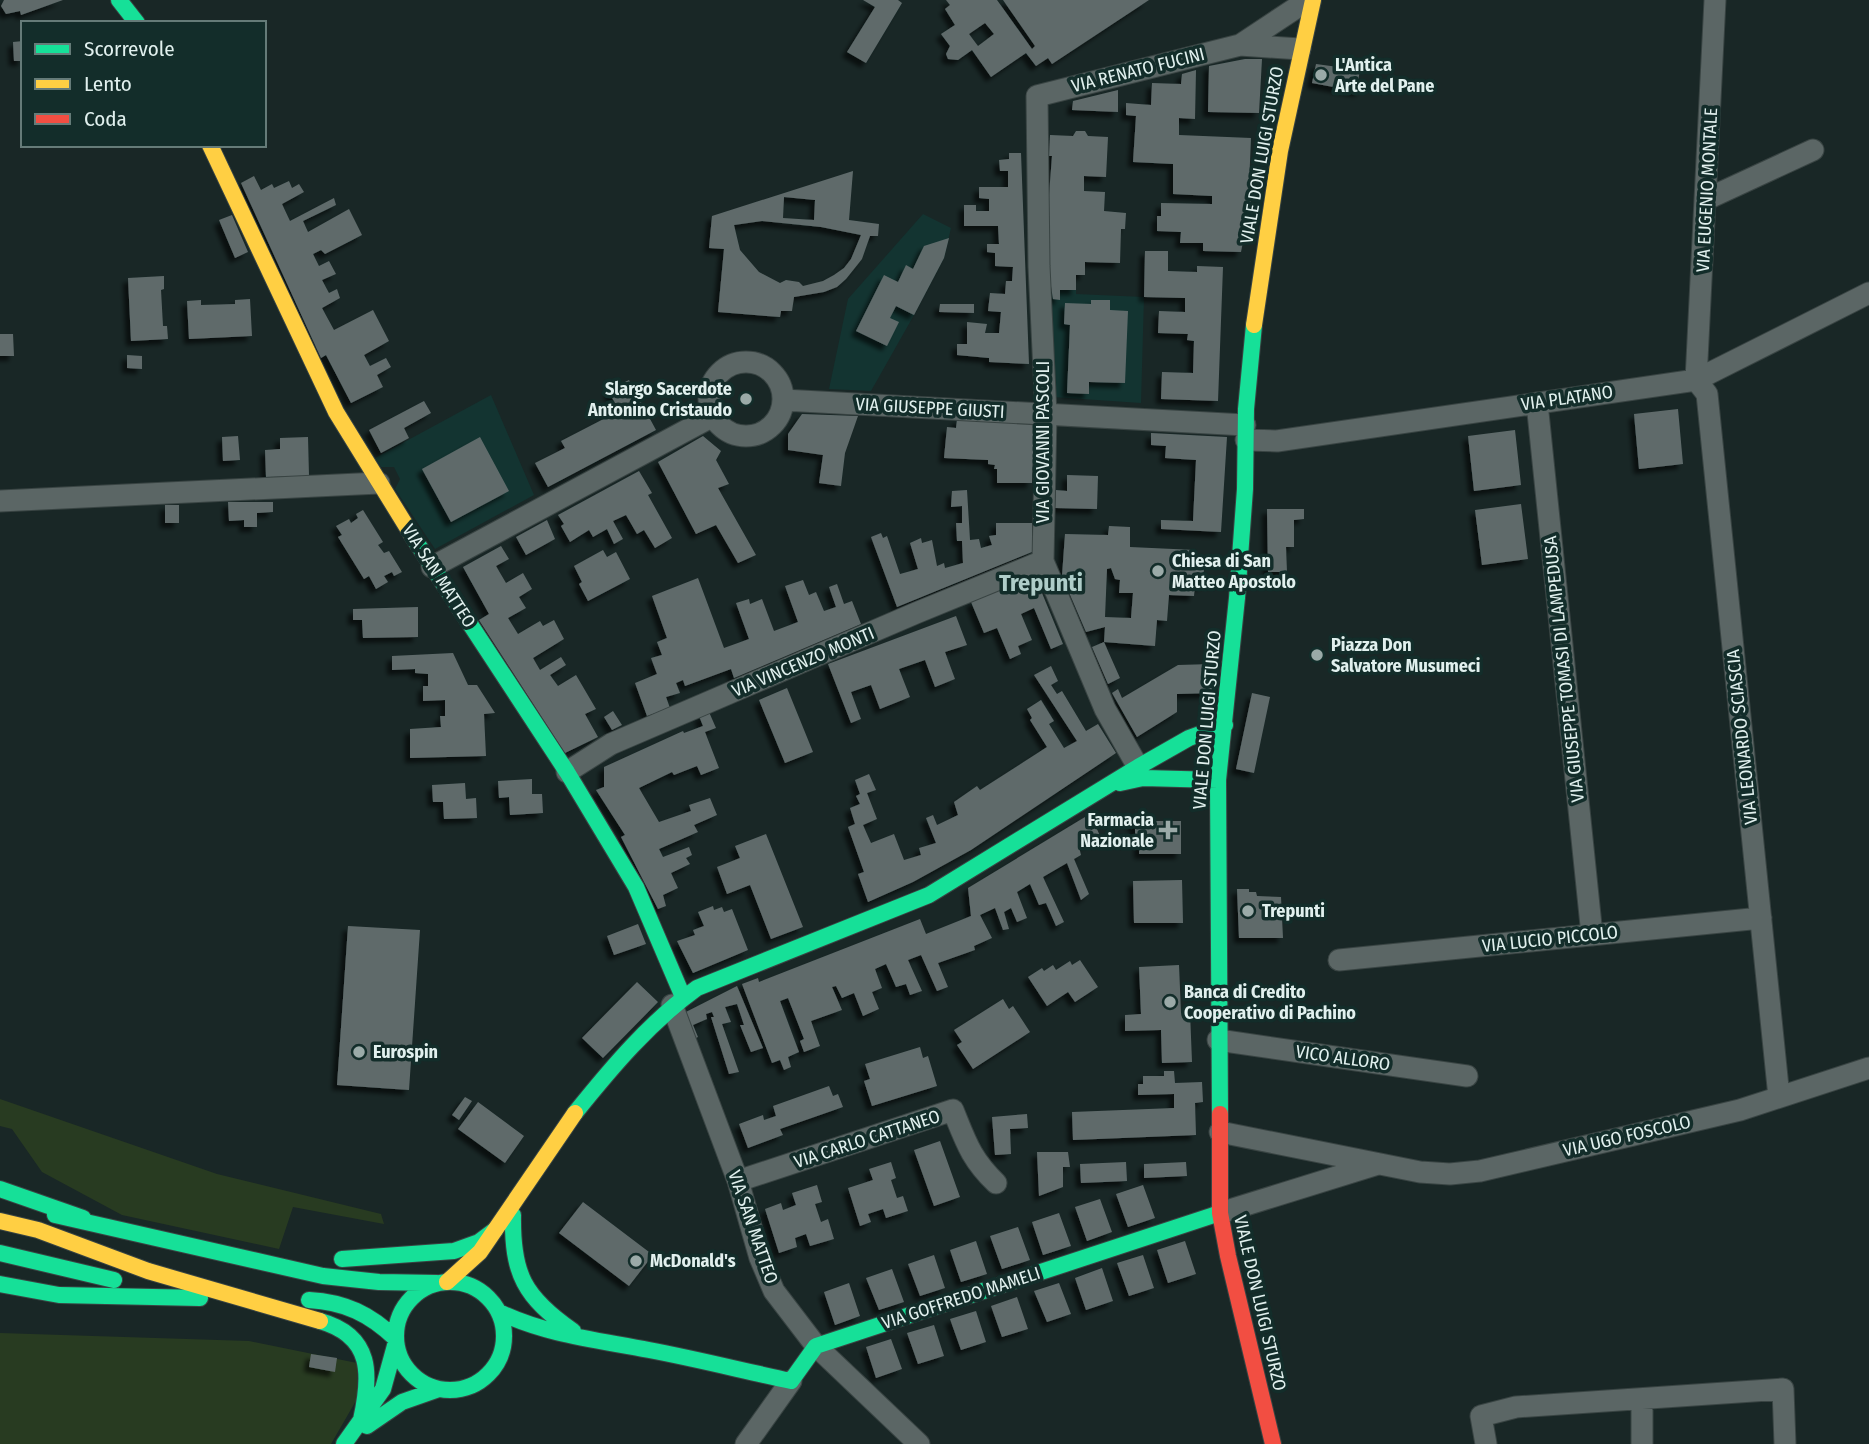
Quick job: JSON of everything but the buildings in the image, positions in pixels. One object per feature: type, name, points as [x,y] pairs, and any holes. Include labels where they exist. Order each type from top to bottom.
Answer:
[{"type":"main road","points":[[119,0],[135,21]]},
{"type":"main road","name":"VIALE DON LUIGI STURZO","points":[[1273,1444],[1220,1213],[1218,780],[1226,725],[1245,488],[1246,432],[1254,327],[1264,252],[1300,49],[1313,0]]},
{"type":"main road","name":"VIA SAN MATTEO","points":[[211,147],[336,412],[432,566],[567,772],[636,887],[678,1001]]},
{"type":"main road","points":[[347,1444],[383,1389],[399,1317],[407,1304],[423,1289],[442,1283],[474,1259],[574,1114],[611,1068],[678,1001],[697,988],[929,895],[1111,786],[1138,767],[1189,738],[1226,725]]},
{"type":"main road","points":[[1111,786],[1143,778],[1218,780]]},
{"type":"main road","points":[[0,1180],[23,1196]]},
{"type":"main road","points":[[497,1258],[530,1180]]},
{"type":"main road","points":[[0,1189],[97,1224]]},
{"type":"main road","points":[[0,1202],[323,1276],[379,1282],[461,1283],[476,1288],[488,1297],[498,1310],[541,1331],[650,1350],[791,1381],[816,1346]]},
{"type":"main road","name":"VIA GOFFREDO MAMELI","points":[[816,1346],[1220,1213]]},
{"type":"main road","points":[[513,1215],[513,1249],[518,1273],[525,1289],[544,1311],[590,1341]]},
{"type":"main road","points":[[0,1221],[38,1230],[148,1270],[323,1321],[343,1330],[362,1353],[369,1377],[361,1420]]},
{"type":"main road","points":[[250,1260],[305,1261],[443,1253],[478,1242],[495,1230]]},
{"type":"main road","points":[[0,1236],[68,1255],[148,1270]]},
{"type":"main road","points":[[0,1252],[131,1284]]},
{"type":"main road","points":[[0,1266],[51,1279],[131,1284],[244,1299]]},
{"type":"main road","points":[[347,1444],[371,1422],[402,1402],[439,1389],[466,1388],[484,1379],[493,1370],[505,1341],[494,1279]]},
{"type":"main road","points":[[0,1284],[60,1295],[316,1300],[353,1305],[396,1340],[400,1357],[412,1375],[439,1389]]},
{"type":"main road","points":[[0,1300],[60,1306],[151,1298]]},
{"type":"main road","points":[[551,1348],[614,1344]]},
{"type":"main road","points":[[493,1370],[519,1356]]},
{"type":"street","name":"VIA RENATO FUCINI","points":[[1240,45],[1308,0]]},
{"type":"street","name":"VIA EUGENIO MONTALE","points":[[1696,380],[1715,0]]},
{"type":"street","name":"VIA RENATO FUCINI","points":[[1037,96],[1240,45],[1300,49]]},
{"type":"street","name":"VIA GIOVANNI PASCOLI","points":[[1037,96],[1039,266],[1046,414],[1043,561],[1105,709],[1138,767]]},
{"type":"street","points":[[1707,199],[1813,150]]},
{"type":"street","name":"VIA PLATANO","points":[[1246,432],[1277,441],[1696,380],[1869,293]]},
{"type":"street","points":[[747,362],[765,368],[779,382],[783,400],[777,419],[763,432],[754,435],[735,434],[719,424],[713,416],[709,398],[711,388],[721,372],[738,363],[747,362]]},
{"type":"street","name":"VIA LEONARDO SCIASCIA","points":[[1696,380],[1707,394],[1779,1097]]},
{"type":"street","name":"VIA GIUSEPPE GIUSTI","points":[[783,400],[1046,414],[1246,432]]},
{"type":"street","name":"VIA GIUSEPPE TOMASI DI LAMPEDUSA","points":[[1537,403],[1592,935]]},
{"type":"street","points":[[432,566],[713,416]]},
{"type":"street","points":[[0,501],[379,483]]},
{"type":"street","name":"VIA VINCENZO MONTI","points":[[567,772],[611,744],[1043,561]]},
{"type":"street","name":"VIA LUCIO PICCOLO","points":[[1339,960],[1761,918]]},
{"type":"street","name":"VIA SAN MATTEO","points":[[678,1001],[738,1181],[760,1258],[774,1291],[816,1346],[919,1444]]},
{"type":"street","name":"VICO ALLORO","points":[[1219,1040],[1467,1076]]},
{"type":"street","name":"VIA UGO FOSCOLO","points":[[1220,1132],[1420,1172],[1450,1174],[1480,1171],[1740,1110],[1869,1068]]},
{"type":"street","name":"VIA CARLO CATTANEO","points":[[738,1181],[953,1110],[970,1153],[980,1168],[996,1183]]},
{"type":"street","points":[[1220,1213],[1382,1163]]},
{"type":"street","points":[[746,1444],[791,1381]]},
{"type":"street","points":[[1486,1444],[1481,1416],[1516,1407],[1783,1389],[1785,1444]]},
{"type":"street","points":[[1642,1399],[1642,1444]]},
{"type":"shaded area","points":[[923,214],[951,228],[944,258],[914,315],[871,391],[829,389],[848,299]]},
{"type":"shaded area","points":[[1051,290],[1076,290],[1076,294],[1144,297],[1141,403],[1053,397]]},
{"type":"shaded area","points":[[491,395],[534,495],[435,549],[395,489],[400,479],[394,467],[381,467],[375,458]]},
{"type":"shaded area","points":[[0,1099],[217,1174],[381,1214],[384,1224],[293,1207],[279,1249],[122,1215],[42,1172],[12,1129],[0,1126]]},
{"type":"shaded area","points":[[0,1333],[249,1341],[357,1363],[357,1399],[331,1444],[0,1444]]},
{"type":"traffic: fast","points":[[119,0],[135,21]]},
{"type":"traffic: fast","points":[[1220,1114],[1218,780],[1237,598],[1245,489],[1246,409],[1254,325]]},
{"type":"traffic: fast","points":[[413,537],[567,772],[636,887],[683,997]]},
{"type":"traffic: fast","points":[[575,1113],[647,1031],[697,988],[929,895],[1138,767],[1189,738],[1225,725]]},
{"type":"traffic: fast","points":[[1120,783],[1143,778],[1218,780]]},
{"type":"traffic: fast","points":[[0,1189],[83,1218]]},
{"type":"traffic: fast","points":[[499,1312],[536,1326],[592,1340],[685,1357],[791,1381],[816,1346],[1220,1213]]},
{"type":"traffic: fast","points":[[55,1215],[323,1276],[379,1282],[437,1283]]},
{"type":"traffic: fast","points":[[513,1215],[515,1253],[524,1282],[543,1307],[573,1331]]},
{"type":"traffic: fast","points":[[342,1259],[454,1251],[479,1242],[495,1230]]},
{"type":"traffic: fast","points":[[0,1253],[114,1280]]},
{"type":"traffic: fast","points":[[450,1282],[471,1286],[488,1298],[500,1315],[504,1336],[500,1357],[488,1374],[471,1386],[450,1390],[429,1386],[412,1374],[400,1357],[396,1336],[400,1315],[412,1298],[429,1286],[450,1282]]},
{"type":"traffic: fast","points":[[0,1284],[59,1295],[200,1298]]},
{"type":"traffic: fast","points":[[309,1300],[334,1303],[356,1311],[367,1316],[396,1339]]},
{"type":"traffic: fast","points":[[320,1321],[350,1336],[364,1359],[366,1388],[361,1420]]},
{"type":"traffic: fast","points":[[344,1444],[383,1389],[396,1342]]},
{"type":"traffic: fast","points":[[367,1426],[402,1402],[439,1389]]},
{"type":"traffic: slow","points":[[1254,325],[1280,151],[1313,0]]},
{"type":"traffic: slow","points":[[211,147],[336,412],[413,537]]},
{"type":"traffic: slow","points":[[447,1282],[480,1252],[575,1113]]},
{"type":"traffic: slow","points":[[0,1221],[38,1230],[148,1271],[320,1321]]},
{"type":"traffic: jam","points":[[1220,1114],[1220,1213],[1273,1444]]},
{"type":"place","name":"L'Antica Arte del Pane","points":[[1321,75]]},
{"type":"place","name":"Slargo Sacerdote Antonino Cristaudo","points":[[746,399]]},
{"type":"place","name":"Chiesa di San Matteo Apostolo","points":[[1158,571]]},
{"type":"place","name":"Piazza Don Salvatore Musumeci","points":[[1317,655]]},
{"type":"place","name":"Farmacia Nazionale","points":[[1168,830]]},
{"type":"place","name":"Trepunti","points":[[1248,911]]},
{"type":"place","name":"Banca di Credito Cooperativo di Pachino","points":[[1170,1002]]},
{"type":"place","name":"Eurospin","points":[[359,1052]]},
{"type":"place","name":"McDonald's","points":[[636,1261]]},
{"type":"district","name":"Trepunti","points":[[1041,583]]}]
